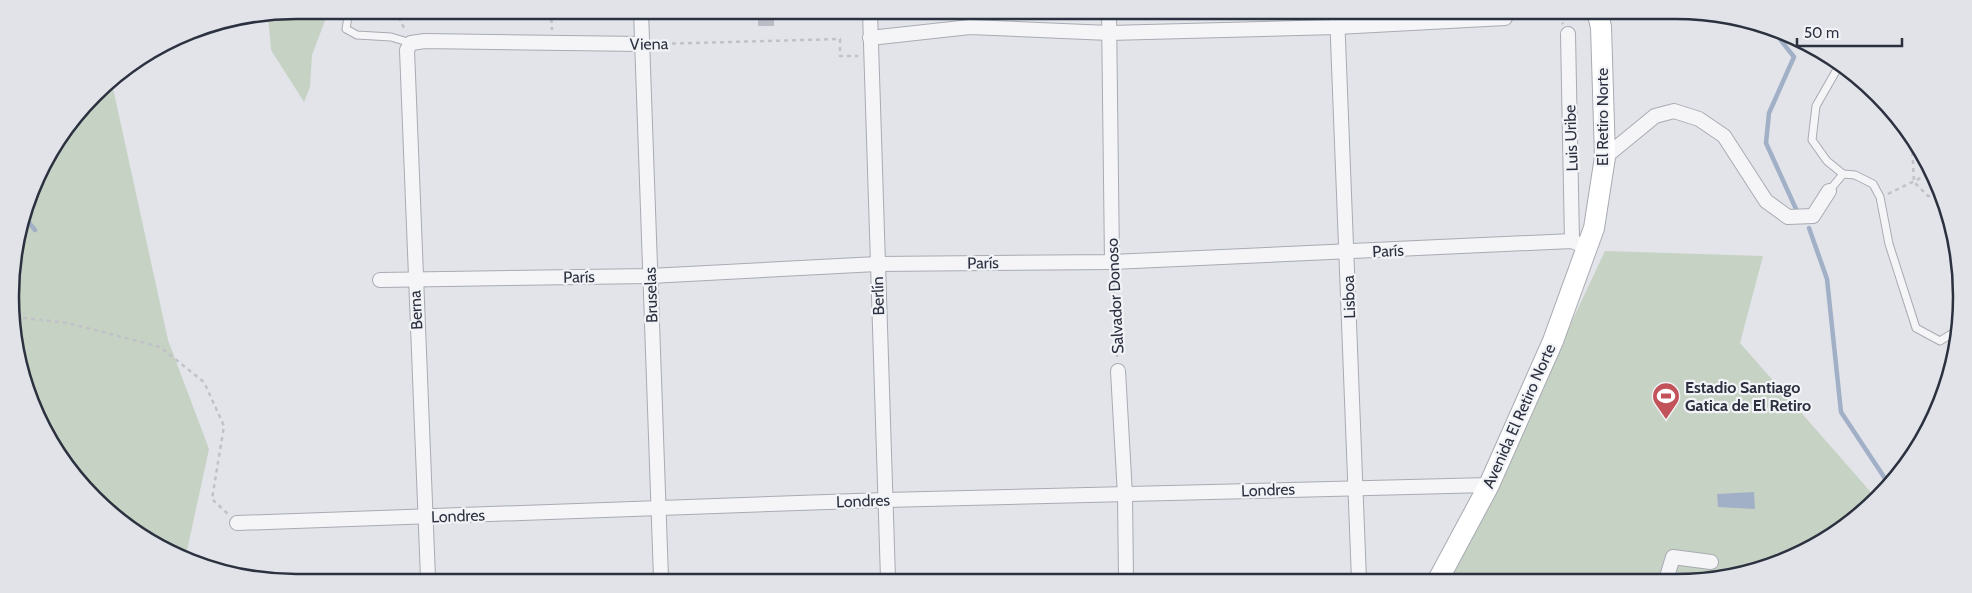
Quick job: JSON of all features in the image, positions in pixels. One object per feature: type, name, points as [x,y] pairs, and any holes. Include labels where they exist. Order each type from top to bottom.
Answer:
[{"type":"street","name":"Bruselas","points":[[641,19],[661,574]]},
{"type":"street","name":"Berlín","points":[[870,19],[888,574]]},
{"type":"street","name":"Salvador Donoso","points":[[1109,19],[1112,262]]},
{"type":"street","points":[[870,38],[970,27],[1110,33],[1337,20],[1421,19]]},
{"type":"street","name":"El Retiro Norte","points":[[1579,244],[1594,228],[1605,157],[1601,27],[1599,19]]},
{"type":"street","name":"Lisboa","points":[[1337,20],[1357,487],[1359,574]]},
{"type":"street","name":"Luis Uribe","points":[[1568,34],[1579,244]]},
{"type":"street","name":"Viena","points":[[411,43],[430,41],[642,44]]},
{"type":"street","name":"Berna","points":[[411,43],[406,50],[406,61],[414,279],[427,517],[428,574]]},
{"type":"street","points":[[1605,157],[1655,116],[1674,111],[1699,119],[1724,136],[1766,201],[1788,217],[1813,216],[1829,191]]},
{"type":"street","name":"París","points":[[380,280],[650,276],[877,264],[1112,262],[1579,244]]},
{"type":"street","name":"Avenida El Retiro Norte","points":[[1441,574],[1489,485],[1553,342],[1579,244]]},
{"type":"street","name":"Salvador Donoso","points":[[1118,371],[1125,495],[1126,574]]},
{"type":"street","name":"Londres","points":[[237,523],[885,500],[1489,485]]},
{"type":"street","points":[[1668,574],[1673,557],[1711,562]]},
{"type":"lane","points":[[348,19],[346,28],[357,35],[391,37],[411,43]]},
{"type":"lane","points":[[1836,70],[1816,106],[1812,140],[1828,161],[1843,174],[1854,175],[1873,184],[1880,198],[1888,244],[1916,328],[1940,341],[1951,334]]},
{"type":"lane","points":[[1829,191],[1843,174]]},
{"type":"path","points":[[399,19],[411,43]]},
{"type":"path","points":[[551,19],[552,36]]},
{"type":"path","name":"Viena","points":[[642,44],[840,39],[840,56],[870,56]]},
{"type":"path","points":[[1914,155],[1914,182],[1928,196],[1934,195]]},
{"type":"path","points":[[1880,198],[1926,176]]},
{"type":"path","name":"Salvador Donoso","points":[[1112,262],[1118,371]]},
{"type":"path","points":[[19,316],[24,318],[68,323],[160,347],[204,382],[224,426],[212,499],[237,523]]},
{"type":"green space","points":[[326,19],[312,55],[310,87],[304,102],[271,50],[268,20]]},
{"type":"green space","points":[[113,88],[168,340],[209,449],[187,552],[158,537],[127,517],[88,480],[76,466],[47,419],[33,386],[28,368],[19,315],[19,278],[24,242],[33,207],[47,174],[76,127]]},
{"type":"green space","name":"Estadio Santiago Gatica de El Retiro","points":[[1605,251],[1763,256],[1740,343],[1872,493],[1845,517],[1798,546],[1765,560],[1730,569],[1694,574],[1453,574]]},
{"type":"water","points":[[1754,492],[1755,509],[1718,507],[1717,494]]},
{"type":"building","points":[[758,19],[774,19],[774,26],[758,26]]},
{"type":"waterway","points":[[1780,39],[1794,57],[1769,113],[1766,143],[1796,209]]},
{"type":"waterway","points":[[29,222],[35,230]]},
{"type":"waterway","points":[[1809,228],[1827,279],[1841,412],[1885,479]]},
{"type":"place","name":"Estadio Santiago Gatica de El Retiro","points":[[1666,420]]}]
